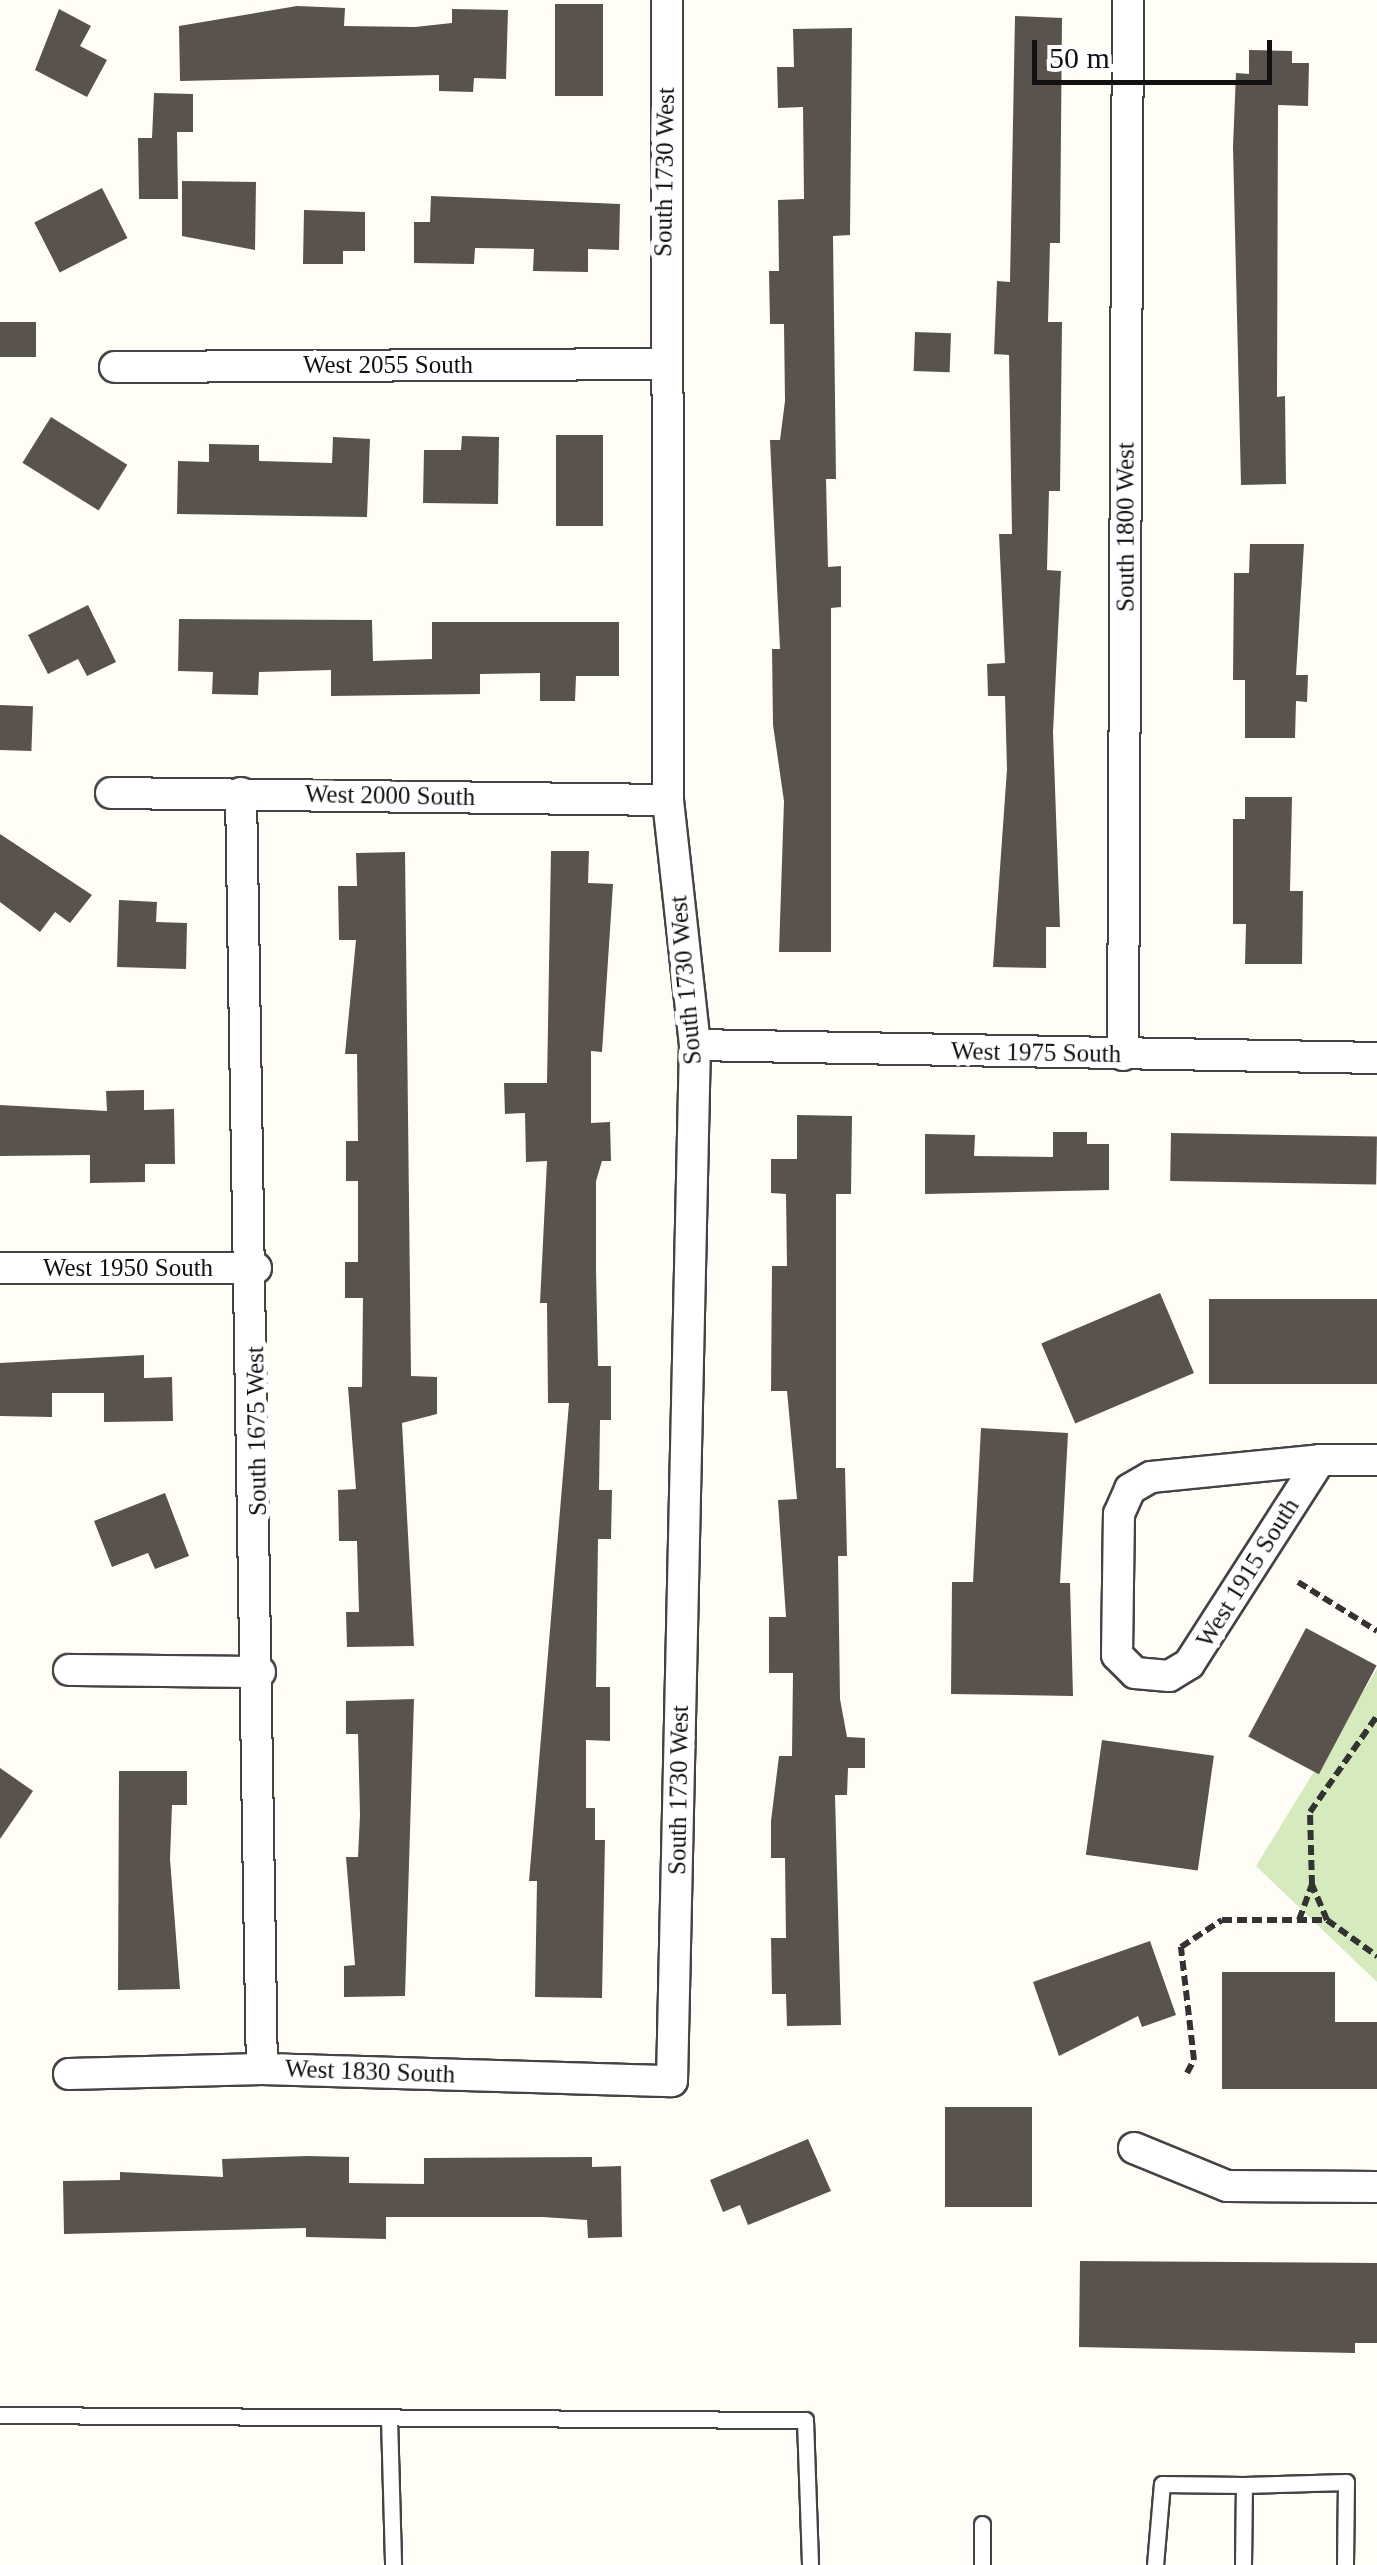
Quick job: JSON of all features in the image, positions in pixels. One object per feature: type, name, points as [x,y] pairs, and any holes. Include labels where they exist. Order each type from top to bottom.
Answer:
[{"type":"street","name":"South 1730 West","points":[[667,0],[662,364],[668,800],[695,1045],[672,2081]]},
{"type":"street","name":"South 1800 West","points":[[1123,1055],[1128,0]]},
{"type":"street","name":"West 2055 South","points":[[114,367],[662,364]]},
{"type":"street","name":"West 2000 South","points":[[111,793],[668,800]]},
{"type":"street","name":"South 1675 West","points":[[241,793],[256,1268],[262,2069]]},
{"type":"street","name":"West 1975 South","points":[[695,1045],[1377,1058]]},
{"type":"street","name":"West 1950 South","points":[[0,1268],[256,1268]]},
{"type":"street","name":"West 1915 South","points":[[1320,1460],[1190,1664],[1168,1676],[1135,1673],[1117,1655],[1119,1514],[1130,1489],[1151,1476],[1320,1460],[1377,1460]]},
{"type":"street","points":[[69,1670],[260,1672]]},
{"type":"street","name":"West 1830 South","points":[[69,2074],[262,2069],[672,2081]]},
{"type":"street","points":[[1134,2148],[1227,2186],[1377,2186]]},
{"type":"lane","points":[[0,2415],[805,2420],[810,2565]]},
{"type":"lane","points":[[389,2418],[393,2565]]},
{"type":"lane","points":[[1155,2565],[1154,2497],[1162,2484],[1346,2482],[1344,2565]]},
{"type":"lane","points":[[1243,2565],[1244,2485]]},
{"type":"lane","points":[[982,2524],[982,2565]]},
{"type":"path","points":[[1298,1582],[1377,1631]]},
{"type":"path","points":[[1377,1716],[1310,1812],[1312,1885],[1327,1920],[1377,1956]]},
{"type":"path","points":[[1299,1920],[1312,1885]]},
{"type":"path","points":[[1187,2073],[1194,2060],[1181,1947],[1222,1920],[1327,1920]]},
{"type":"green space","points":[[1377,1669],[1377,1982],[1256,1866]]},
{"type":"building","points":[[555,4],[603,4],[603,96],[555,96]]},
{"type":"building","points":[[297,6],[345,8],[344,26],[415,27],[452,23],[452,9],[508,10],[506,79],[474,78],[473,92],[439,91],[439,75],[180,81],[179,26]]},
{"type":"building","points":[[59,9],[91,26],[80,46],[107,60],[87,97],[35,70]]},
{"type":"building","points":[[1015,16],[1062,18],[1060,243],[1050,243],[1048,322],[1062,322],[1060,491],[1049,491],[1047,570],[1061,571],[1053,732],[1060,927],[1046,927],[1046,968],[993,967],[1007,769],[1005,696],[988,696],[987,664],[1005,663],[999,534],[1012,534],[1009,355],[994,354],[997,281],[1010,282]]},
{"type":"building","points":[[852,28],[850,235],[833,236],[836,479],[826,479],[828,567],[841,566],[841,607],[831,608],[831,952],[779,952],[784,801],[773,725],[772,649],[780,649],[770,440],[780,440],[785,401],[784,324],[770,324],[769,271],[779,271],[778,200],[804,199],[803,107],[778,108],[777,67],[794,67],[793,29]]},
{"type":"building","points":[[1249,50],[1292,51],[1292,63],[1309,63],[1308,106],[1278,105],[1277,397],[1285,396],[1286,484],[1241,485],[1233,147],[1236,73],[1249,74]]},
{"type":"building","points":[[154,93],[193,94],[193,132],[177,132],[178,199],[139,199],[138,138],[152,138]]},
{"type":"building","points":[[182,181],[256,182],[255,250],[182,236]]},
{"type":"building","points":[[102,188],[127,238],[60,272],[34,223]]},
{"type":"building","points":[[431,196],[620,204],[619,250],[588,249],[588,272],[533,271],[534,249],[475,248],[474,264],[414,263],[414,222],[430,222]]},
{"type":"building","points":[[304,210],[365,212],[365,251],[343,251],[343,264],[303,264]]},
{"type":"building","points":[[0,322],[36,322],[36,357],[0,357]]},
{"type":"building","points":[[915,332],[951,333],[950,372],[914,371]]},
{"type":"building","points":[[51,417],[127,465],[99,510],[22,463]]},
{"type":"building","points":[[556,435],[603,435],[603,526],[556,526]]},
{"type":"building","points":[[462,436],[499,437],[498,504],[423,503],[424,450],[461,450]]},
{"type":"building","points":[[333,437],[370,439],[367,517],[177,514],[178,461],[209,462],[209,444],[259,445],[259,461],[332,463]]},
{"type":"building","points":[[1250,544],[1304,544],[1296,675],[1308,675],[1307,702],[1296,701],[1295,738],[1245,738],[1245,680],[1233,680],[1234,573],[1249,573]]},
{"type":"building","points":[[88,605],[116,662],[87,676],[78,659],[48,674],[28,635]]},
{"type":"building","points":[[179,619],[372,620],[373,661],[432,659],[432,622],[619,622],[619,676],[576,676],[575,701],[540,701],[540,673],[480,674],[480,694],[331,696],[331,670],[259,672],[258,695],[212,694],[213,672],[178,671]]},
{"type":"building","points":[[0,705],[33,706],[31,751],[0,750]]},
{"type":"building","points":[[1245,797],[1292,797],[1290,891],[1303,891],[1302,964],[1245,964],[1246,924],[1233,924],[1233,819],[1245,819]]},
{"type":"building","points":[[0,834],[92,895],[70,923],[55,912],[40,932],[0,902]]},
{"type":"building","points":[[551,851],[589,851],[588,883],[613,884],[602,1052],[591,1051],[591,1123],[610,1122],[611,1161],[602,1161],[596,1181],[598,1366],[611,1366],[611,1420],[600,1420],[599,1490],[612,1490],[611,1539],[598,1539],[596,1687],[610,1687],[610,1741],[586,1740],[586,1808],[595,1808],[595,1840],[605,1840],[602,1998],[535,1997],[537,1881],[529,1881],[569,1403],[548,1403],[547,1303],[540,1303],[547,1161],[526,1162],[525,1113],[505,1114],[504,1083],[547,1083]]},
{"type":"building","points":[[405,852],[411,1376],[437,1377],[437,1414],[402,1423],[414,1646],[347,1647],[346,1612],[359,1612],[357,1541],[339,1541],[338,1490],[356,1489],[348,1387],[362,1387],[363,1298],[345,1298],[345,1262],[358,1262],[358,1181],[346,1181],[346,1141],[358,1141],[357,1054],[345,1054],[356,940],[339,940],[338,886],[357,886],[356,853]]},
{"type":"building","points":[[119,900],[157,902],[156,922],[187,923],[186,969],[117,967]]},
{"type":"building","points":[[144,1090],[144,1110],[174,1109],[175,1164],[145,1164],[145,1182],[90,1183],[90,1155],[0,1156],[0,1105],[107,1111],[106,1091]]},
{"type":"building","points":[[797,1115],[852,1116],[851,1194],[836,1194],[836,1468],[845,1468],[847,1556],[838,1556],[840,1699],[847,1737],[865,1738],[865,1768],[848,1768],[847,1795],[835,1795],[841,2025],[787,2026],[786,1994],[772,1994],[771,1938],[786,1938],[785,1858],[771,1858],[771,1821],[779,1756],[792,1756],[793,1673],[769,1673],[769,1617],[786,1617],[778,1500],[797,1499],[787,1391],[771,1391],[772,1266],[787,1266],[786,1194],[771,1193],[771,1159],[797,1159]]},
{"type":"building","points":[[1053,1132],[1087,1132],[1087,1144],[1109,1144],[1109,1190],[925,1194],[925,1134],[975,1135],[974,1156],[1053,1157]]},
{"type":"building","points":[[1171,1133],[1377,1137],[1376,1185],[1170,1181]]},
{"type":"building","points":[[1160,1293],[1194,1373],[1075,1423],[1041,1343]]},
{"type":"building","points":[[1209,1299],[1377,1299],[1377,1384],[1209,1384]]},
{"type":"building","points":[[144,1355],[144,1378],[172,1377],[173,1421],[104,1422],[104,1393],[52,1393],[52,1417],[0,1416],[0,1363]]},
{"type":"building","points":[[981,1428],[1068,1433],[1060,1583],[1070,1583],[1073,1696],[951,1694],[952,1582],[973,1582]]},
{"type":"building","points":[[165,1493],[189,1556],[155,1569],[148,1553],[112,1567],[94,1521]]},
{"type":"building","points":[[1306,1628],[1377,1666],[1319,1774],[1248,1737]]},
{"type":"building","points":[[414,1699],[405,1996],[344,1997],[344,1966],[355,1965],[346,1857],[358,1857],[360,1815],[358,1734],[346,1734],[346,1701]]},
{"type":"building","points":[[1102,1740],[1214,1756],[1198,1871],[1086,1855]]},
{"type":"building","points":[[0,1768],[33,1791],[0,1839]]},
{"type":"building","points":[[119,1771],[187,1771],[187,1805],[172,1805],[170,1859],[180,1989],[118,1990]]},
{"type":"building","points":[[1150,1941],[1176,2015],[1142,2027],[1138,2016],[1059,2056],[1033,1982]]},
{"type":"building","points":[[1222,1972],[1335,1972],[1335,2022],[1377,2022],[1377,2089],[1222,2089]]},
{"type":"building","points":[[945,2107],[1032,2107],[1032,2207],[945,2207]]},
{"type":"building","points":[[808,2139],[831,2191],[748,2225],[740,2205],[723,2212],[710,2180]]},
{"type":"building","points":[[349,2157],[349,2183],[424,2184],[424,2158],[592,2157],[592,2167],[621,2166],[622,2237],[588,2238],[587,2220],[543,2217],[386,2217],[386,2239],[306,2237],[306,2228],[64,2234],[63,2181],[120,2180],[120,2172],[223,2177],[222,2159]]},
{"type":"building","points":[[1080,2261],[1377,2263],[1377,2343],[1355,2343],[1355,2353],[1079,2347]]}]
